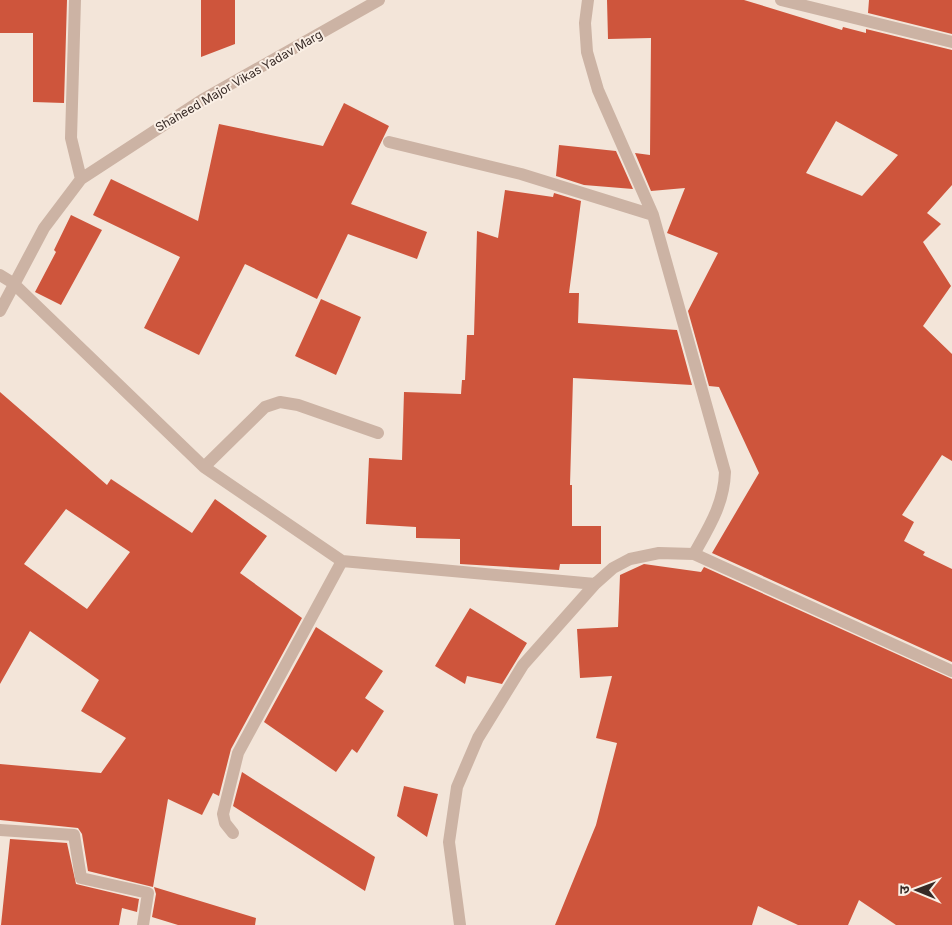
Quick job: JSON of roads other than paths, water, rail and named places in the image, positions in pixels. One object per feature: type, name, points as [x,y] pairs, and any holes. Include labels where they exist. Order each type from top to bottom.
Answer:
[{"type":"street","points":[[75,0],[71,138],[81,179]]},
{"type":"street","name":"Shaheed Major Vikas Yadav Marg","points":[[0,311],[13,283],[44,228],[81,179],[202,100],[379,0]]},
{"type":"street","points":[[588,0],[585,23],[587,52],[596,82],[652,215],[725,472],[720,506],[694,554]]},
{"type":"street","points":[[781,0],[952,42]]},
{"type":"street","points":[[388,142],[521,174],[652,215]]},
{"type":"street","points":[[0,275],[13,283],[204,467],[342,561],[596,584]]},
{"type":"street","points":[[204,467],[265,407],[280,402],[298,405],[378,433]]},
{"type":"street","points":[[460,925],[449,842],[457,787],[478,738],[523,665],[596,584],[613,568],[630,559],[659,553],[694,554],[952,671]]},
{"type":"street","points":[[233,833],[225,824],[223,814],[238,754],[342,561]]},
{"type":"street","points":[[0,830],[74,834],[81,878],[148,893],[143,925]]}]
